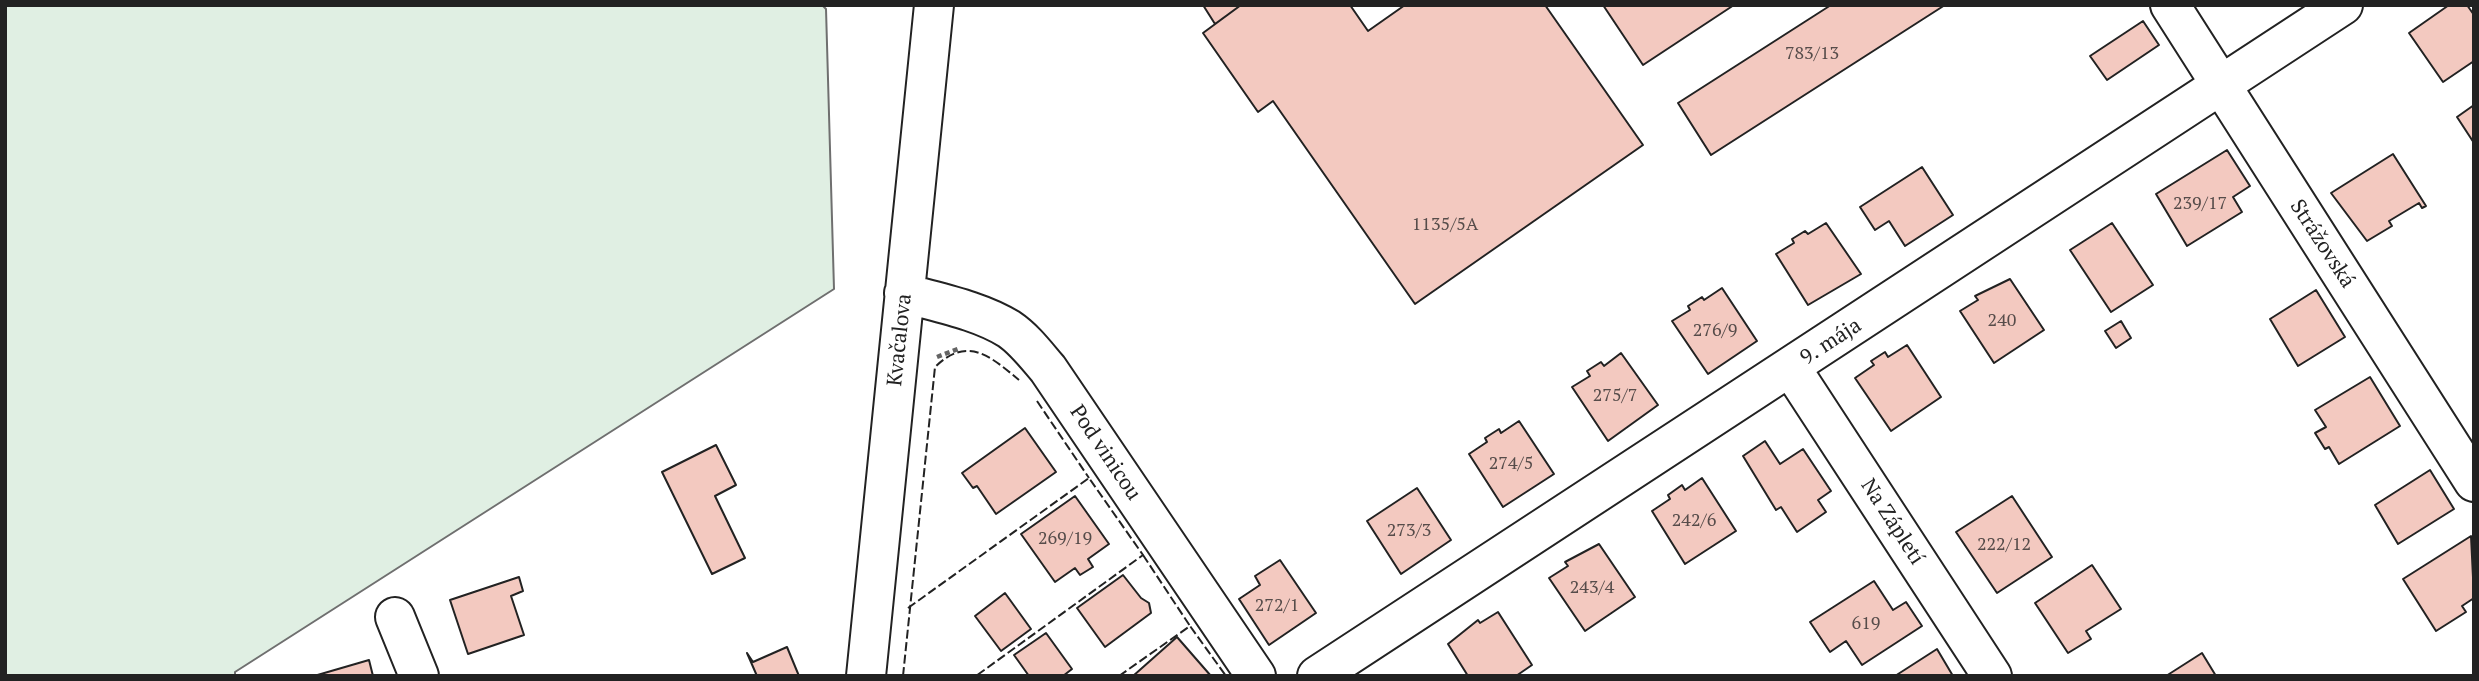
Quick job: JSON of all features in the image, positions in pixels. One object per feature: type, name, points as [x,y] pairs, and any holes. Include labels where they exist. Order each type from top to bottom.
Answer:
[{"type":"street","name":"Kvačalova","points":[[866,676],[934,5]]},
{"type":"street","name":"Strážovská","points":[[2170,5],[2474,482]]},
{"type":"street","name":"9. mája","points":[[1317,676],[2343,5]]},
{"type":"street","name":"Pod vinicou","points":[[904,293],[987,319],[1010,330],[1030,348],[1056,380],[1256,676]]},
{"type":"street","name":"Na Zápletí","points":[[1791,368],[1992,676]]},
{"type":"street","points":[[395,617],[419,676]]},
{"type":"path","points":[[931,364],[939,354],[965,347]]},
{"type":"green space","points":[[5,5],[822,5],[826,9],[834,289],[235,672],[235,676],[5,676]]},
{"type":"building","points":[[1203,5],[1241,5],[1215,24]]},
{"type":"building","points":[[1241,5],[1350,5],[1368,31],[1405,5],[1545,5],[1643,145],[1415,304],[1273,101],[1258,112],[1203,33]]},
{"type":"building","points":[[1603,5],[1734,5],[1643,65]]},
{"type":"building","points":[[1831,5],[1945,5],[1711,155],[1678,103]]},
{"type":"building","points":[[2449,5],[2467,5],[2474,15],[2474,61],[2443,82],[2409,33]]},
{"type":"building","points":[[2143,21],[2159,45],[2107,80],[2090,56]]},
{"type":"building","points":[[2474,105],[2474,143],[2457,117]]},
{"type":"building","points":[[2227,150],[2250,186],[2233,197],[2242,212],[2187,246],[2156,194]]},
{"type":"building","points":[[2393,154],[2426,206],[2422,208],[2419,203],[2389,221],[2392,226],[2367,241],[2331,193]]},
{"type":"building","points":[[1922,167],[1953,215],[1905,246],[1889,221],[1875,230],[1860,207]]},
{"type":"building","points":[[1826,223],[1861,274],[1808,305],[1776,254],[1794,243],[1792,239],[1805,231],[1808,234]]},
{"type":"building","points":[[2112,223],[2153,285],[2111,312],[2070,250]]},
{"type":"building","points":[[2010,279],[2044,330],[1994,363],[1960,311],[1978,300],[1975,296]]},
{"type":"building","points":[[1722,288],[1757,341],[1708,374],[1672,321],[1690,310],[1688,306],[1702,297],[1704,300]]},
{"type":"building","points":[[2316,290],[2345,337],[2298,366],[2270,319]]},
{"type":"building","points":[[2121,321],[2131,338],[2116,348],[2105,331]]},
{"type":"building","points":[[1907,345],[1941,397],[1891,431],[1855,378],[1874,365],[1871,361],[1885,352],[1888,357]]},
{"type":"building","points":[[1621,353],[1658,405],[1608,441],[1572,387],[1590,376],[1587,371],[1601,362],[1604,366]]},
{"type":"building","points":[[2370,377],[2400,426],[2339,464],[2329,447],[2325,449],[2315,433],[2326,427],[2315,410]]},
{"type":"building","points":[[1519,421],[1554,474],[1503,507],[1469,454],[1487,442],[1485,438],[1499,429],[1501,433]]},
{"type":"building","points":[[1025,428],[1056,472],[996,514],[977,486],[973,488],[962,473]]},
{"type":"building","points":[[1765,441],[1780,464],[1803,449],[1831,491],[1818,500],[1826,512],[1797,532],[1781,507],[1776,510],[1743,456]]},
{"type":"building","points":[[716,445],[736,485],[715,496],[745,558],[712,574],[662,472]]},
{"type":"building","points":[[2430,470],[2454,509],[2398,544],[2375,505]]},
{"type":"building","points":[[1702,478],[1736,531],[1685,564],[1652,511],[1670,499],[1668,495],[1682,485],[1685,490]]},
{"type":"building","points":[[1417,488],[1451,540],[1401,574],[1367,521]]},
{"type":"building","points":[[1075,496],[1109,544],[1088,559],[1093,567],[1080,575],[1075,568],[1055,582],[1021,534]]},
{"type":"building","points":[[2012,496],[2052,557],[1997,593],[1956,532]]},
{"type":"building","points":[[2471,536],[2474,598],[2462,606],[2466,612],[2436,631],[2403,579]]},
{"type":"building","points":[[1599,544],[1635,597],[1585,631],[1549,578],[1568,566],[1565,562]]},
{"type":"building","points":[[1280,560],[1316,613],[1269,645],[1239,599],[1260,585],[1255,576]]},
{"type":"building","points":[[2092,565],[2121,609],[2086,631],[2091,639],[2068,653],[2035,603]]},
{"type":"building","points":[[1123,575],[1141,598],[1149,603],[1151,613],[1105,647],[1077,608]]},
{"type":"building","points":[[519,577],[523,591],[511,596],[524,635],[468,654],[450,600]]},
{"type":"building","points":[[1874,581],[1893,610],[1906,602],[1922,626],[1862,665],[1846,641],[1830,652],[1810,622]]},
{"type":"building","points":[[1005,593],[1031,629],[1001,651],[975,616]]},
{"type":"building","points":[[1498,612],[1532,665],[1516,676],[1468,676],[1448,644],[1478,620],[1480,623]]},
{"type":"building","points":[[1046,633],[1072,669],[1063,676],[1029,676],[1014,655]]},
{"type":"building","points":[[1177,637],[1211,676],[1133,676]]},
{"type":"building","points":[[787,647],[799,676],[757,676],[747,653],[753,662]]},
{"type":"building","points":[[1937,649],[1953,676],[1895,676]]},
{"type":"building","points":[[2202,653],[2216,676],[2166,676]]},
{"type":"building","points":[[369,660],[373,676],[314,676]]},
{"type":"fence","points":[[903,676],[935,367],[947,357],[969,351],[989,357],[1019,380]]},
{"type":"fence","points":[[1037,401],[1089,478]]},
{"type":"fence","points":[[908,608],[1089,478],[1143,555],[976,676]]},
{"type":"fence","points":[[1143,555],[1190,626]]},
{"type":"fence","points":[[1119,676],[1190,626],[1226,676]]}]
